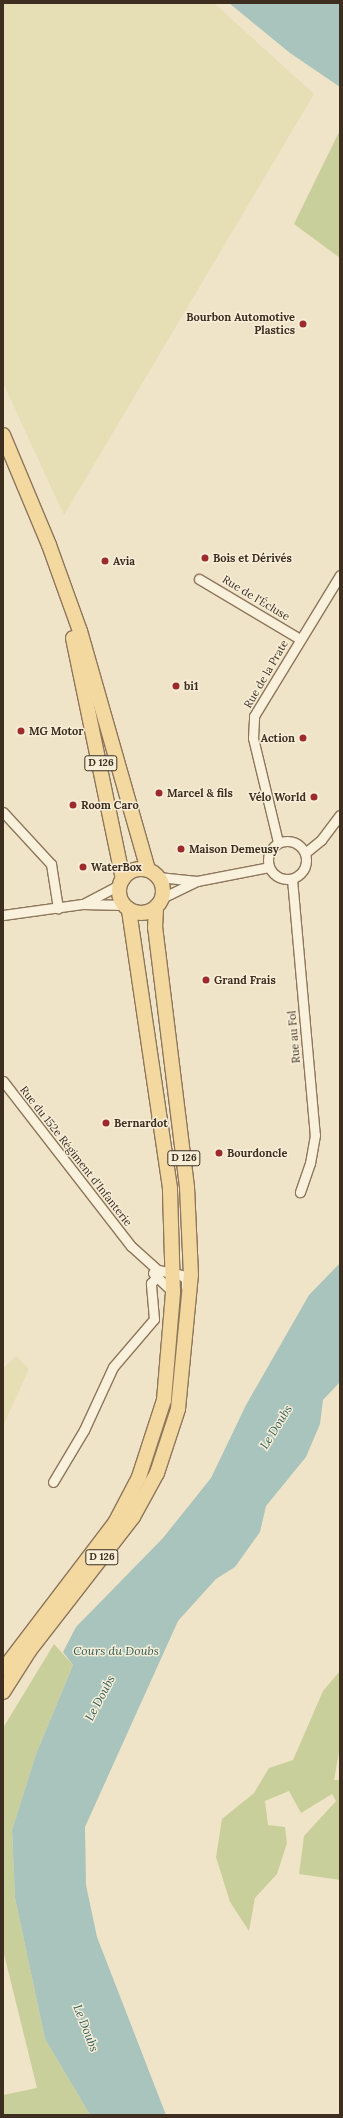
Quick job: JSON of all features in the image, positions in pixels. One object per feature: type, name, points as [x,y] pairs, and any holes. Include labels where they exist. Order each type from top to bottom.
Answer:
[{"type":"main road","name":"D 126","points":[[3,435],[49,545],[80,631],[153,874]]},
{"type":"main road","name":"D 126","points":[[3,450],[45,554],[76,648],[122,882]]},
{"type":"main road","points":[[132,872],[153,874],[163,887],[159,903],[146,912],[127,907],[120,895],[122,882],[132,872]]},
{"type":"main road","name":"D 126","points":[[3,1692],[29,1651],[132,1517],[157,1473],[178,1409],[191,1275],[187,1187],[155,928],[159,903]]},
{"type":"main road","name":"D 126","points":[[3,1670],[115,1522],[139,1477],[164,1400],[173,1292],[170,1188],[127,907]]},
{"type":"street","name":"Rue de la Prate","points":[[278,842],[252,728],[258,709],[340,575]]},
{"type":"street","name":"Rue de l'Écluse","points":[[199,579],[300,639]]},
{"type":"street","points":[[3,812],[51,864],[58,908]]},
{"type":"street","points":[[305,853],[321,840],[340,815]]},
{"type":"street","points":[[291,841],[305,853],[305,866],[292,879],[276,876],[269,867],[270,850],[278,842],[291,841]]},
{"type":"street","points":[[159,903],[197,881],[269,867]]},
{"type":"street","points":[[153,874],[197,881]]},
{"type":"street","name":"Rue au Fol","points":[[292,879],[315,1135],[310,1163],[300,1192]]},
{"type":"street","points":[[82,904],[122,882]]},
{"type":"street","points":[[3,915],[82,904],[127,907]]},
{"type":"street","name":"Rue du 152e Régiment d'Infanterie","points":[[3,1081],[131,1246],[157,1277],[173,1292]]},
{"type":"street","name":"Rue du 152e Régiment d'Infanterie","points":[[131,1246],[158,1270],[172,1272]]},
{"type":"street","points":[[172,1272],[186,1279],[185,1347]]},
{"type":"street","points":[[53,1482],[84,1430],[113,1367],[154,1319],[151,1283],[157,1277]]},
{"type":"shaded area","points":[[3,3],[214,3],[314,94],[64,515],[3,383]]},
{"type":"shaded area","points":[[16,1356],[29,1369],[3,1426],[3,1368]]},
{"type":"green space","points":[[340,130],[340,258],[294,224]]},
{"type":"green space","points":[[54,1644],[73,1665],[36,1754],[12,1830],[15,1898],[45,2039],[90,2115],[3,2115],[3,2095],[37,2088],[3,1950],[3,1728]]},
{"type":"green space","points":[[340,1671],[340,1746],[334,1780],[340,1780],[340,1880],[299,1874],[304,1836],[336,1801],[332,1794],[301,1813],[289,1791],[265,1801],[268,1825],[285,1827],[287,1843],[277,1874],[255,1898],[249,1931],[230,1902],[216,1857],[222,1819],[254,1793],[269,1768],[293,1760],[323,1691]]},
{"type":"water","points":[[229,3],[340,3],[340,87],[290,53]]},
{"type":"water","name":"Cours du Doubs","points":[[340,1263],[340,1382],[323,1400],[320,1424],[306,1457],[266,1506],[260,1532],[235,1567],[216,1579],[178,1621],[85,1827],[86,1885],[97,1937],[166,2115],[90,2115],[45,2039],[15,1898],[12,1830],[36,1754],[73,1665],[63,1652],[76,1627],[163,1538],[211,1478],[246,1405],[309,1295]]},
{"type":"place","name":"Bourbon Automotive Plastics","points":[[303,324]]},
{"type":"place","name":"Bois et Dérivés","points":[[205,558]]},
{"type":"place","name":"Avia","points":[[105,561]]},
{"type":"place","name":"bi1","points":[[176,686]]},
{"type":"place","name":"MG Motor","points":[[21,731]]},
{"type":"place","name":"Action","points":[[303,738]]},
{"type":"place","name":"Marcel & fils","points":[[159,793]]},
{"type":"place","name":"Vélo World","points":[[314,797]]},
{"type":"place","name":"Room Caro","points":[[73,805]]},
{"type":"place","name":"Maison Demeusy","points":[[181,849]]},
{"type":"place","name":"WaterBox","points":[[83,867]]},
{"type":"place","name":"Grand Frais","points":[[206,980]]},
{"type":"place","name":"Bernardot","points":[[106,1123]]},
{"type":"place","name":"Bourdoncle","points":[[219,1153]]},
{"type":"water label","name":"Le Doubs","points":[[276,1427]]},
{"type":"water label","name":"Le Doubs","points":[[100,1698]]},
{"type":"water label","name":"Le Doubs","points":[[86,2028]]}]
